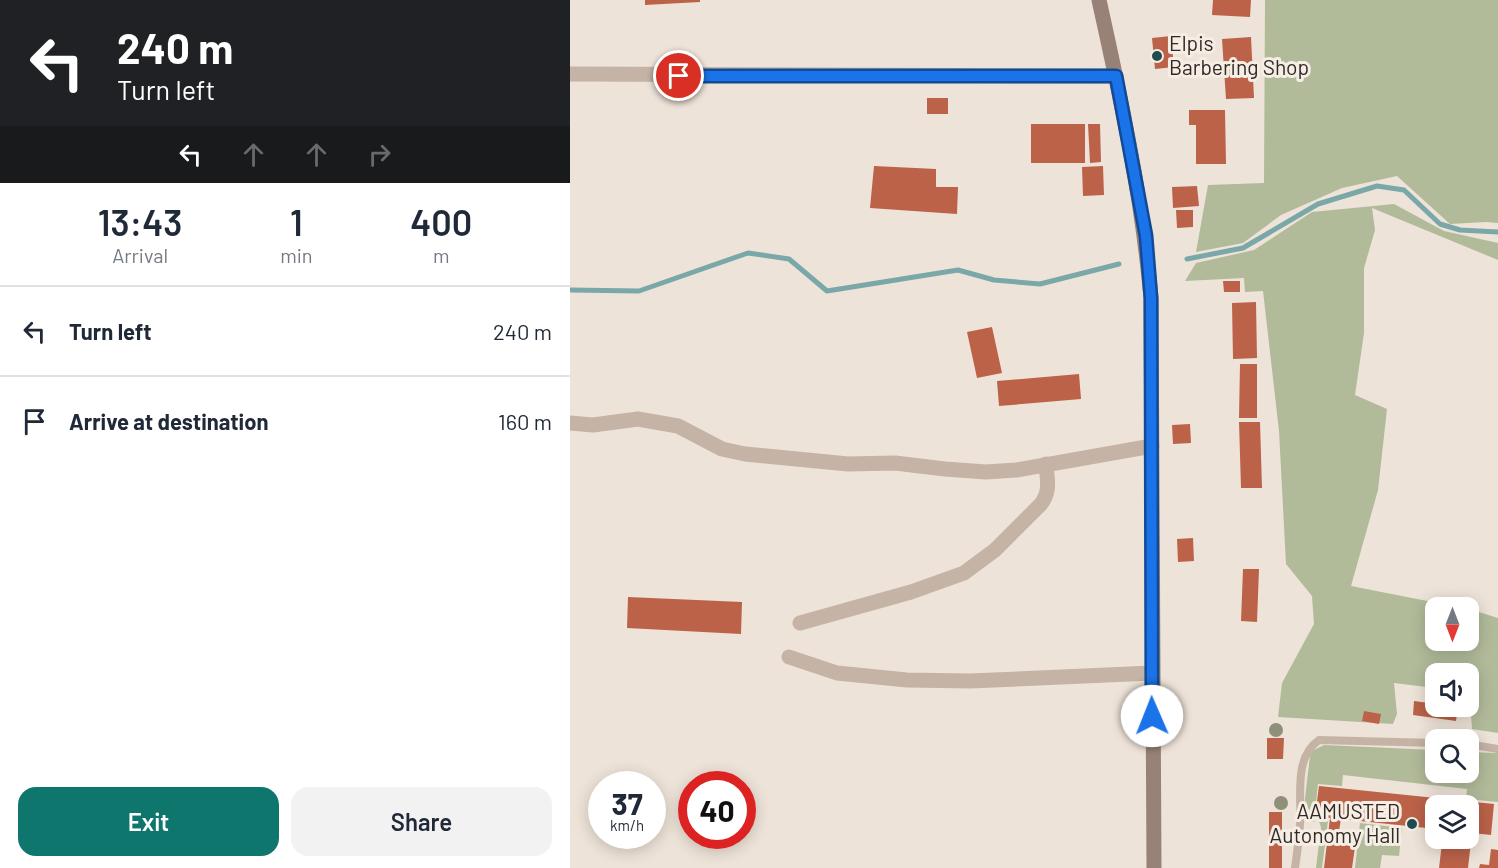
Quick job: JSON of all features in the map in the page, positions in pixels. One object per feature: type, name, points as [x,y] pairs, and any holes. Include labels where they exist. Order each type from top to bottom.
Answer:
[{"type":"street","points":[[1099,0],[1116,76],[1147,246],[1151,298],[1154,868]]},
{"type":"street","points":[[570,74],[1116,76]]},
{"type":"street","points":[[570,423],[594,424],[638,419],[678,426],[722,448],[744,454],[838,463],[895,463],[945,470],[986,472],[1016,470],[1152,446]]},
{"type":"street","points":[[800,623],[911,592],[964,573],[995,550],[1047,497],[1046,464]]},
{"type":"street","points":[[789,657],[837,673],[907,680],[970,681],[1152,673]]},
{"type":"lane","points":[[1295,868],[1300,823],[1300,778],[1311,745],[1319,740],[1425,743]]},
{"type":"lane","points":[[1479,746],[1498,749]]},
{"type":"green space","points":[[1265,0],[1498,0],[1498,223],[1450,224],[1397,176],[1342,188],[1281,215],[1243,243],[1196,252],[1208,185],[1264,183]]},
{"type":"green space","points":[[1394,204],[1444,231],[1498,243],[1498,260],[1372,208],[1375,230],[1364,268],[1364,333],[1355,395],[1387,409],[1378,490],[1351,586],[1425,601],[1425,651],[1479,651],[1479,612],[1498,618],[1498,733],[1472,729],[1471,717],[1479,717],[1479,663],[1425,663],[1425,687],[1394,683],[1397,714],[1393,724],[1278,717],[1282,683],[1314,624],[1312,596],[1286,564],[1279,431],[1263,291],[1245,292],[1244,278],[1185,281],[1196,263],[1254,250],[1312,212]]},
{"type":"green space","points":[[1324,745],[1425,750],[1425,783],[1479,783],[1479,752],[1498,753],[1498,802],[1479,800],[1479,795],[1466,795],[1467,789],[1343,775],[1342,786],[1318,784],[1314,822],[1310,822],[1303,815],[1312,751]]},
{"type":"green space","points":[[1318,819],[1328,821],[1322,868],[1316,868],[1321,827]]},
{"type":"green space","points":[[1360,823],[1402,828],[1399,856],[1382,855],[1380,868],[1355,868]]},
{"type":"building","points":[[645,0],[700,0],[700,2],[645,5]]},
{"type":"building","points":[[1213,0],[1251,0],[1250,17],[1212,15]]},
{"type":"building","points":[[1171,36],[1174,67],[1155,69],[1152,38]]},
{"type":"building","points":[[1251,37],[1254,98],[1226,99],[1222,39]]},
{"type":"building","points":[[927,98],[948,98],[948,114],[927,114]]},
{"type":"building","points":[[1189,110],[1225,110],[1226,164],[1196,164],[1196,125],[1189,125]]},
{"type":"building","points":[[1031,124],[1085,124],[1085,163],[1031,163]]},
{"type":"building","points":[[1088,124],[1100,124],[1101,162],[1090,163]]},
{"type":"building","points":[[874,166],[936,169],[936,187],[958,187],[957,214],[870,208]]},
{"type":"building","points":[[1103,166],[1104,195],[1083,196],[1082,167]]},
{"type":"building","points":[[1197,186],[1199,206],[1173,208],[1172,187]]},
{"type":"building","points":[[1176,210],[1193,210],[1193,227],[1177,228]]},
{"type":"building","points":[[1223,281],[1240,281],[1240,292],[1224,292]]},
{"type":"building","points":[[1256,302],[1257,358],[1233,359],[1232,303]]},
{"type":"building","points":[[992,327],[1002,373],[977,378],[967,332]]},
{"type":"building","points":[[1240,364],[1257,364],[1257,418],[1239,418]]},
{"type":"building","points":[[1079,374],[1081,399],[999,406],[997,381]]},
{"type":"building","points":[[1239,422],[1260,422],[1262,488],[1241,488]]},
{"type":"building","points":[[1190,424],[1191,443],[1173,444],[1172,425]]},
{"type":"building","points":[[1193,538],[1194,561],[1178,562],[1177,539]]},
{"type":"building","points":[[1243,569],[1259,569],[1257,622],[1241,621]]},
{"type":"building","points":[[628,597],[742,602],[741,634],[627,628]]},
{"type":"building","points":[[1414,701],[1425,702],[1425,717],[1413,715]]},
{"type":"building","points":[[1364,711],[1381,714],[1379,724],[1362,721]]},
{"type":"building","points":[[1427,717],[1457,717],[1456,721]]},
{"type":"building","points":[[1267,738],[1284,738],[1283,759],[1267,759]]},
{"type":"building","name":"AAMUSTED Autonomy Hall","points":[[1319,786],[1425,797],[1425,828],[1341,819],[1339,831],[1357,833],[1352,868],[1324,868],[1330,818],[1315,816]]},
{"type":"building","name":"AAMUSTED Autonomy Hall","points":[[1479,802],[1494,804],[1491,835],[1479,834]]},
{"type":"building","points":[[1269,812],[1282,812],[1282,868],[1269,868]]},
{"type":"building","name":"AAMUSTED Autonomy Hall","points":[[1441,849],[1470,849],[1468,868],[1439,868]]},
{"type":"building","points":[[1491,849],[1498,850],[1498,868],[1479,868],[1480,864],[1489,865]]},
{"type":"waterway","points":[[1187,259],[1243,248],[1318,204],[1377,186],[1404,190],[1440,224],[1460,230],[1498,232]]},
{"type":"waterway","points":[[570,290],[639,291],[748,253],[789,259],[827,291],[958,270],[994,280],[1040,284],[1119,264]]},
{"type":"place","name":"Elpis Barbering Shop","points":[[1157,56]]},
{"type":"place","name":"AAMUSTED Autonomy Hall","points":[[1412,824]]},
{"type":"route","points":[[679,76],[1116,76],[1146,236],[1151,298],[1152,716]]}]
